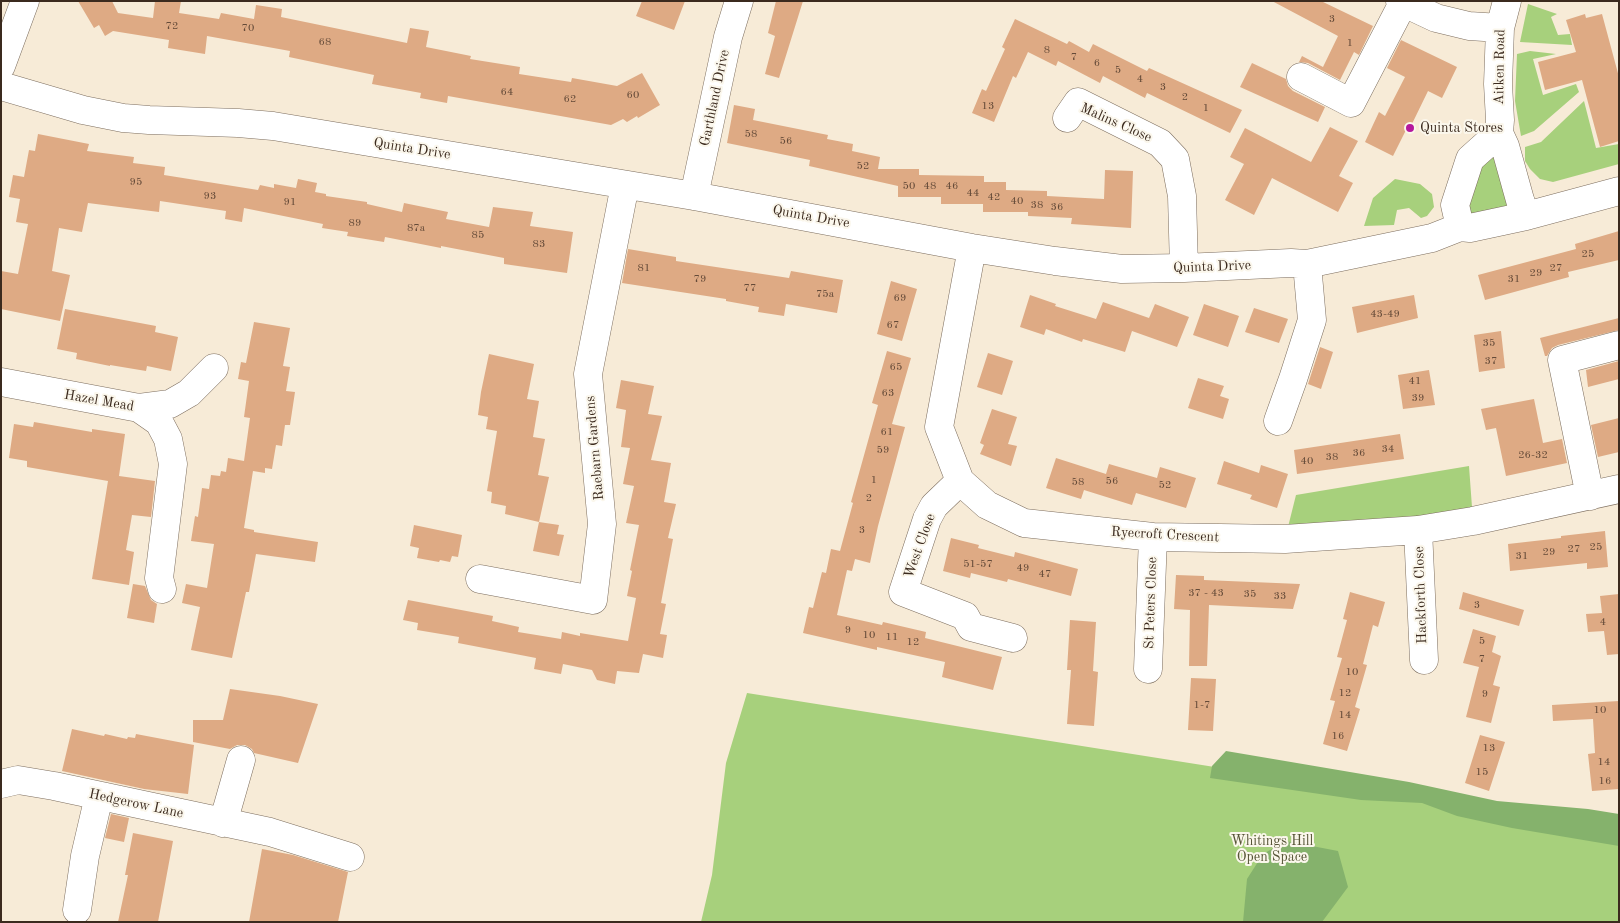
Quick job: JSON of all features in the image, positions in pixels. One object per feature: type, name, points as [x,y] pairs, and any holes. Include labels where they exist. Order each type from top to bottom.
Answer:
[{"type":"street","points":[[1,66],[25,1]]},
{"type":"street","name":"Garthland Drive","points":[[694,196],[728,37],[739,1]]},
{"type":"street","name":"Aitken Road","points":[[1506,1],[1500,28],[1499,133],[1505,146],[1526,216]]},
{"type":"street","points":[[1300,77],[1352,103],[1401,2],[1436,18],[1469,26],[1500,28]]},
{"type":"street","name":"Quinta Drive","points":[[1,86],[83,110],[123,118],[273,126],[694,196],[972,248],[1122,269],[1307,264],[1432,238],[1460,227],[1470,228],[1526,216],[1619,191]]},
{"type":"street","name":"Malins Close","points":[[1067,118],[1078,102],[1160,143],[1176,159],[1182,196],[1184,268]]},
{"type":"street","points":[[1460,227],[1456,205],[1470,159],[1499,133]]},
{"type":"street","name":"Raebarn Gardens","points":[[480,579],[593,600],[602,524],[588,374],[625,185]]},
{"type":"street","name":"Ryecroft Crescent","points":[[972,248],[939,427],[960,480],[987,505],[1024,523],[1153,537],[1285,539],[1418,530],[1473,521],[1619,489]]},
{"type":"street","points":[[1278,421],[1312,320],[1307,264]]},
{"type":"street","points":[[1590,496],[1562,360],[1619,345]]},
{"type":"street","name":"Hazel Mead","points":[[1,382],[139,408],[170,404],[188,393],[214,368]]},
{"type":"street","points":[[139,408],[159,422],[168,439],[173,464],[159,578],[162,589]]},
{"type":"street","name":"West Close","points":[[960,480],[934,506],[927,519],[903,592],[965,616],[971,627],[1013,638]]},
{"type":"street","name":"Hackforth Close","points":[[1418,530],[1424,660]]},
{"type":"street","name":"St Peters Close","points":[[1148,669],[1153,537]]},
{"type":"street","points":[[223,823],[241,760]]},
{"type":"street","name":"Hedgerow Lane","points":[[1,784],[18,780],[99,796],[270,832],[350,857]]},
{"type":"street","points":[[76,910],[85,856],[99,796]]},
{"type":"green space","points":[[1528,4],[1557,14],[1551,17],[1558,35],[1570,34],[1572,45],[1520,42]]},
{"type":"green space","points":[[1530,51],[1556,54],[1533,59],[1543,95],[1576,84],[1579,92],[1534,131],[1521,136],[1515,101],[1517,54]]},
{"type":"green space","points":[[1584,101],[1596,148],[1619,144],[1619,164],[1553,182],[1540,179],[1525,161],[1525,147],[1541,142]]},
{"type":"green space","points":[[1499,133],[1525,211],[1460,227],[1470,159]]},
{"type":"green space","points":[[1395,179],[1420,184],[1432,194],[1434,207],[1427,216],[1421,218],[1409,208],[1397,210],[1394,225],[1364,226],[1373,198]]},
{"type":"green space","points":[[1469,466],[1473,521],[1285,539],[1296,495]]},
{"type":"green space","name":"Whitings Hill Open Space","points":[[747,693],[1619,831],[1619,922],[701,922],[712,875],[726,763]]},
{"type":"green space","points":[[1226,751],[1409,782],[1497,801],[1588,809],[1619,814],[1619,846],[1512,828],[1457,816],[1422,803],[1361,800],[1210,778],[1212,766]]},
{"type":"green space","name":"Whitings Hill Open Space","points":[[1286,841],[1338,851],[1348,887],[1322,922],[1243,922],[1247,879],[1263,854]]},
{"type":"building","points":[[78,1],[112,1],[118,13],[153,18],[155,1],[181,1],[179,13],[219,19],[221,13],[254,19],[256,5],[282,9],[281,17],[407,43],[410,28],[429,31],[426,47],[471,56],[470,59],[520,67],[519,74],[571,82],[572,78],[617,86],[642,73],[660,105],[638,118],[637,116],[627,122],[623,119],[611,125],[448,96],[447,103],[420,98],[421,93],[372,84],[374,75],[289,57],[290,51],[207,36],[205,54],[168,48],[169,40],[113,31],[105,36],[99,25],[94,28]]},
{"type":"building","points":[[642,1],[685,1],[674,30],[636,16]]},
{"type":"building","points":[[776,1],[803,1],[779,78],[765,74],[775,36],[768,33]]},
{"type":"building","points":[[1272,1],[1321,1],[1373,26],[1359,55],[1354,52],[1340,80],[1308,63],[1299,62],[1302,56],[1323,67],[1338,36]]},
{"type":"building","points":[[1585,14],[1586,18],[1602,14],[1619,77],[1619,141],[1600,147],[1582,80],[1545,90],[1538,62],[1576,52],[1566,20]]},
{"type":"building","points":[[1015,19],[1067,44],[1069,41],[1089,52],[1093,44],[1147,71],[1149,68],[1242,110],[1230,133],[1147,93],[1145,98],[1103,76],[1100,83],[1058,61],[1056,66],[1028,52],[1016,78],[1013,76],[994,122],[972,113],[982,89],[986,91],[1005,49],[1002,47]]},
{"type":"building","points":[[1401,40],[1457,67],[1442,98],[1428,91],[1410,128],[1408,126],[1393,156],[1365,142],[1379,112],[1385,116],[1405,77],[1387,68]]},
{"type":"building","points":[[1252,63],[1286,79],[1288,86],[1293,91],[1325,107],[1318,122],[1240,87]]},
{"type":"building","points":[[734,105],[755,109],[753,120],[828,135],[827,139],[853,144],[852,151],[880,157],[878,169],[919,169],[919,175],[984,176],[984,182],[1006,182],[1006,190],[1047,191],[1047,196],[1104,199],[1105,170],[1133,171],[1131,228],[1071,224],[1072,218],[1028,216],[1028,212],[983,212],[983,204],[941,204],[941,197],[898,197],[898,186],[809,166],[810,160],[727,143]]},
{"type":"building","points":[[1330,127],[1358,141],[1339,176],[1353,183],[1338,212],[1272,178],[1254,215],[1225,200],[1244,164],[1230,157],[1245,128],[1311,162]]},
{"type":"building","points":[[38,134],[89,144],[87,151],[134,157],[133,163],[165,167],[164,175],[258,190],[260,185],[274,188],[274,184],[296,188],[298,179],[317,183],[315,192],[326,194],[326,196],[367,202],[367,204],[402,212],[404,203],[448,212],[446,219],[489,227],[493,207],[533,212],[530,226],[573,232],[567,273],[504,264],[504,258],[441,246],[441,248],[385,237],[384,242],[347,236],[348,232],[322,228],[323,224],[244,208],[242,222],[225,219],[226,211],[160,201],[159,212],[88,203],[82,232],[59,228],[52,271],[70,275],[60,321],[1,309],[1,271],[18,274],[28,224],[16,222],[20,199],[9,197],[13,175],[24,177],[29,150],[35,151]]},
{"type":"building","points":[[1619,231],[1619,260],[1568,272],[1569,277],[1485,300],[1478,275],[1576,249],[1575,244]]},
{"type":"building","points":[[628,249],[676,257],[676,261],[789,278],[791,271],[843,280],[837,313],[786,304],[784,316],[758,312],[759,307],[726,301],[726,299],[622,283]]},
{"type":"building","points":[[891,281],[917,289],[902,341],[877,334]]},
{"type":"building","points":[[1030,295],[1056,304],[1055,306],[1096,319],[1103,302],[1149,318],[1155,304],[1189,317],[1177,347],[1132,331],[1125,352],[1083,339],[1082,342],[1046,329],[1044,335],[1020,327]]},
{"type":"building","points":[[1414,295],[1418,318],[1357,333],[1352,307]]},
{"type":"building","points":[[1204,304],[1239,316],[1228,347],[1193,335]]},
{"type":"building","points":[[1254,308],[1288,319],[1279,343],[1245,332]]},
{"type":"building","points":[[65,309],[156,326],[155,332],[178,337],[171,371],[147,366],[146,371],[110,366],[76,359],[77,353],[57,349]]},
{"type":"building","points":[[1619,318],[1619,330],[1558,345],[1552,348],[1547,356],[1545,356],[1540,338]]},
{"type":"building","points":[[254,322],[290,328],[283,366],[290,367],[286,391],[295,392],[290,425],[285,425],[282,446],[276,445],[272,469],[265,468],[265,473],[253,471],[244,528],[254,530],[254,532],[318,542],[315,562],[256,554],[249,592],[246,592],[232,658],[191,650],[200,607],[182,603],[186,584],[207,588],[214,544],[191,541],[195,516],[198,517],[202,488],[209,489],[211,475],[220,476],[221,471],[226,472],[228,458],[244,461],[250,418],[244,417],[249,381],[238,379],[241,362],[246,363]]},
{"type":"building","points":[[1501,331],[1505,368],[1479,372],[1474,335]]},
{"type":"building","points":[[1320,347],[1333,352],[1321,389],[1308,384]]},
{"type":"building","points":[[887,351],[911,358],[892,424],[905,427],[870,563],[855,559],[852,571],[847,570],[837,615],[882,625],[883,622],[926,632],[925,638],[1002,657],[993,690],[942,677],[945,662],[877,647],[877,650],[803,633],[809,607],[813,608],[822,572],[826,573],[831,549],[840,551],[853,503],[851,502],[878,405],[872,403]]},
{"type":"building","points":[[988,353],[1013,361],[1002,395],[977,387]]},
{"type":"building","points":[[489,354],[534,364],[527,399],[539,401],[533,437],[545,439],[538,475],[549,477],[539,522],[505,514],[506,506],[491,503],[492,492],[487,491],[497,431],[486,429],[488,417],[478,415]]},
{"type":"building","points":[[1619,361],[1619,379],[1588,387],[1586,370]]},
{"type":"building","points":[[1429,370],[1435,405],[1403,409],[1398,375]]},
{"type":"building","points":[[1198,378],[1224,386],[1220,396],[1229,399],[1223,419],[1188,408]]},
{"type":"building","points":[[621,380],[654,386],[648,414],[662,416],[651,460],[671,463],[664,502],[676,504],[668,538],[673,539],[661,603],[666,604],[660,634],[667,635],[663,658],[643,654],[639,673],[617,671],[615,684],[597,680],[592,670],[563,664],[561,674],[534,669],[536,658],[458,643],[459,637],[417,630],[418,623],[403,620],[408,600],[493,616],[492,621],[519,627],[518,632],[561,639],[562,632],[580,636],[580,633],[628,641],[636,598],[627,596],[639,525],[626,523],[634,486],[623,484],[630,448],[621,447],[626,410],[616,408]]},
{"type":"building","points":[[1534,399],[1543,443],[1562,439],[1567,463],[1506,476],[1496,428],[1486,430],[1481,409]]},
{"type":"building","points":[[992,409],[1017,417],[1008,444],[1017,446],[1011,466],[980,454],[984,445],[980,443]]},
{"type":"building","points":[[1619,418],[1619,452],[1598,457],[1591,425]]},
{"type":"building","points":[[34,422],[92,432],[92,429],[125,434],[119,476],[155,481],[151,517],[132,515],[126,550],[134,552],[129,585],[92,579],[108,481],[27,467],[27,461],[9,458],[14,424],[33,427]]},
{"type":"building","points":[[1400,434],[1404,459],[1297,474],[1294,450]]},
{"type":"building","points":[[1056,458],[1106,474],[1109,464],[1157,478],[1160,467],[1196,478],[1186,508],[1136,493],[1132,505],[1084,490],[1081,499],[1046,488]]},
{"type":"building","points":[[1224,461],[1259,473],[1261,465],[1288,474],[1277,508],[1250,499],[1252,495],[1217,484]]},
{"type":"building","points":[[539,522],[559,525],[557,534],[564,535],[559,556],[533,551]]},
{"type":"building","points":[[414,525],[462,535],[458,557],[452,556],[450,562],[417,558],[419,548],[410,546]]},
{"type":"building","points":[[1605,531],[1608,567],[1587,569],[1587,563],[1510,571],[1508,544]]},
{"type":"building","points":[[951,538],[979,545],[978,548],[1014,557],[1015,552],[1078,569],[1071,596],[1008,579],[1007,582],[971,573],[970,578],[943,571]]},
{"type":"building","points":[[1176,575],[1204,576],[1204,580],[1300,584],[1293,609],[1209,605],[1207,666],[1189,666],[1190,610],[1174,609]]},
{"type":"building","points":[[133,584],[145,586],[151,600],[157,604],[154,623],[127,618]]},
{"type":"building","points":[[1350,592],[1385,602],[1378,627],[1373,625],[1363,664],[1367,665],[1355,707],[1360,709],[1347,751],[1323,744],[1335,701],[1330,700],[1342,658],[1337,657],[1347,620],[1343,619]]},
{"type":"building","points":[[1463,592],[1524,610],[1519,626],[1459,609]]},
{"type":"building","points":[[1619,594],[1619,654],[1607,655],[1604,631],[1588,632],[1586,614],[1602,613],[1600,596]]},
{"type":"building","points":[[1070,620],[1096,622],[1093,671],[1098,672],[1094,726],[1067,724],[1071,670],[1067,670]]},
{"type":"building","points":[[1473,629],[1496,636],[1492,652],[1501,656],[1493,685],[1500,687],[1491,723],[1466,717],[1479,667],[1463,663]]},
{"type":"building","points":[[1191,678],[1216,679],[1213,731],[1188,730]]},
{"type":"building","points":[[230,689],[280,696],[318,704],[298,763],[254,753],[252,749],[245,745],[237,745],[230,749],[193,742],[193,720],[223,720]]},
{"type":"building","points":[[1619,701],[1619,789],[1592,791],[1588,754],[1595,753],[1593,719],[1553,721],[1552,705]]},
{"type":"building","points":[[72,729],[127,739],[128,737],[135,738],[136,734],[194,745],[188,794],[144,789],[62,771]]},
{"type":"building","points":[[1480,735],[1505,742],[1489,791],[1465,783]]},
{"type":"building","points":[[111,814],[129,818],[124,842],[105,838]]},
{"type":"building","points":[[133,833],[173,841],[158,922],[118,922],[128,875],[125,875]]},
{"type":"building","points":[[262,849],[293,855],[348,872],[338,922],[249,922]]},
{"type":"place","name":"Quinta Stores","points":[[1410,128]]}]
